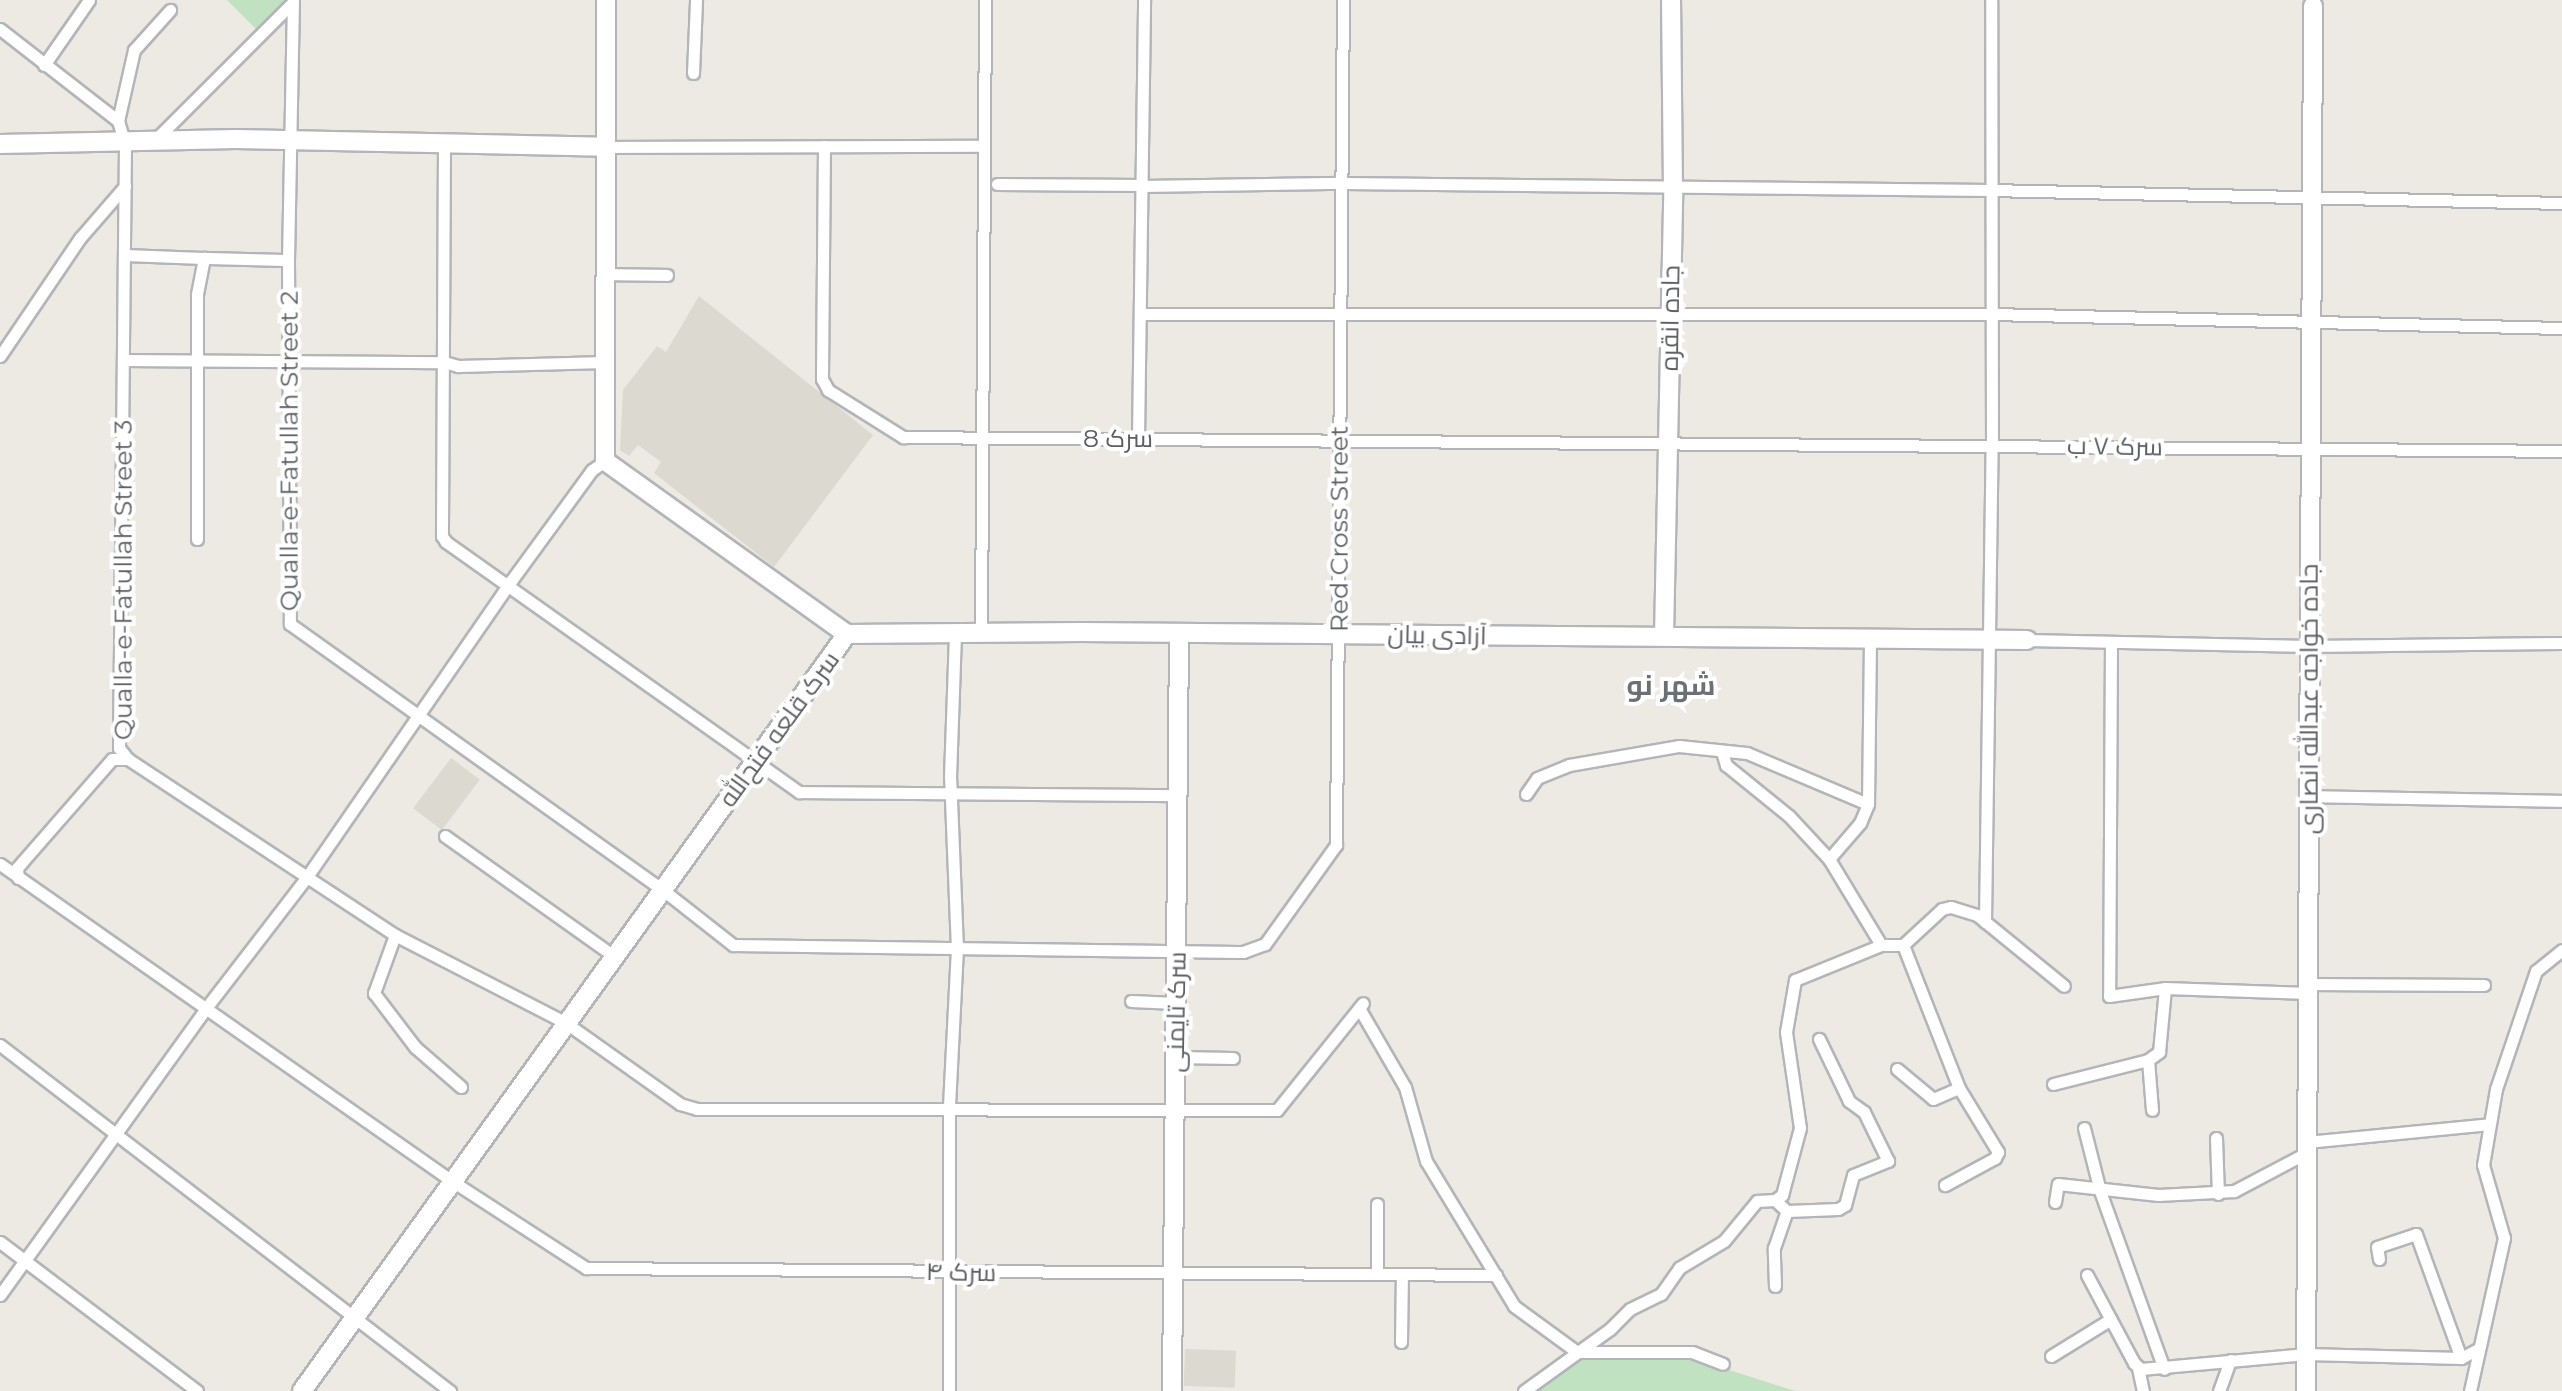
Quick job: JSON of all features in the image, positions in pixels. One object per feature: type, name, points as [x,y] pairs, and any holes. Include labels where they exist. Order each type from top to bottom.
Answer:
[{"type":"main road","points":[[605,461],[606,0]]},
{"type":"main road","name":"جاده انقره","points":[[1664,636],[1673,189],[1671,0]]},
{"type":"main road","name":"جاده خواجه عبدالله انصاری","points":[[2306,1391],[2313,2]]},
{"type":"main road","points":[[0,144],[292,140],[604,147]]},
{"type":"main road","name":"سرک قلعه فتح‌الله","points":[[302,1391],[848,634],[605,461]]},
{"type":"main road","name":"سرک تایمنی","points":[[1172,1391],[1179,633]]},
{"type":"main road","name":"آزادی بیان","points":[[848,634],[2027,640]]},
{"type":"street","points":[[44,65],[89,0]]},
{"type":"street","points":[[693,72],[696,0]]},
{"type":"street","points":[[981,632],[985,0]]},
{"type":"street","points":[[1138,438],[1144,0]]},
{"type":"street","name":"Red Cross Street","points":[[956,948],[1254,950],[1265,944],[1336,845],[1343,0]]},
{"type":"street","points":[[1985,922],[1986,640],[1992,444],[1992,0]]},
{"type":"street","points":[[154,141],[293,1]]},
{"type":"street","name":"Qualla-e-Fatullah Street 2","points":[[293,1],[286,619],[663,890],[733,945],[956,948]]},
{"type":"street","points":[[126,144],[118,121],[134,50],[170,10]]},
{"type":"street","points":[[0,28],[118,121]]},
{"type":"street","name":"Qualla-e-Fatullah Street 3","points":[[126,144],[119,748],[128,759],[395,935],[566,1023],[680,1104],[698,1109],[1280,1109],[1361,1006],[1405,1087],[1426,1160],[1496,1275]]},
{"type":"street","points":[[444,146],[442,536],[507,587],[805,794],[952,791],[1178,795]]},
{"type":"street","name":"سرک 8","points":[[824,146],[824,385],[903,437],[1668,444]]},
{"type":"street","points":[[604,147],[984,146]]},
{"type":"street","points":[[997,184],[1344,183],[1989,190],[2562,202]]},
{"type":"street","points":[[0,356],[80,238],[125,186]]},
{"type":"street","points":[[124,255],[288,260]]},
{"type":"street","points":[[196,540],[198,294],[204,258]]},
{"type":"street","points":[[604,274],[666,274]]},
{"type":"street","points":[[1140,314],[1992,314],[2562,328]]},
{"type":"street","points":[[123,360],[444,362],[458,366],[605,362]]},
{"type":"street","name":"سرک ۷ ب","points":[[1668,444],[2562,451]]},
{"type":"street","points":[[0,1295],[206,1008],[306,878],[507,587],[592,470],[605,461]]},
{"type":"street","points":[[949,1391],[949,1106],[956,948],[952,791],[954,632]]},
{"type":"street","points":[[1829,858],[1860,822],[1868,804],[1870,639]]},
{"type":"street","points":[[2027,640],[2310,646],[2562,643]]},
{"type":"street","points":[[2111,642],[2109,996],[2165,988],[2484,984]]},
{"type":"street","points":[[1526,794],[1538,778],[1569,765],[1644,749],[1679,746],[1747,753],[1868,804]]},
{"type":"street","points":[[1722,752],[1726,765],[1789,816],[1829,858],[1882,945]]},
{"type":"street","points":[[18,878],[16,868],[112,760],[128,759]]},
{"type":"street","points":[[2309,796],[2562,801]]},
{"type":"street","points":[[444,836],[614,956]]},
{"type":"street","name":"سرک ۴","points":[[0,864],[452,1181],[586,1268],[1496,1275]]},
{"type":"street","points":[[1524,1391],[1630,1309],[1661,1294],[1682,1266],[1724,1242],[1758,1201],[1782,1195],[1800,1136],[1786,1032],[1795,980],[1882,945],[1903,945],[1946,908],[1972,912],[2064,986]]},
{"type":"street","points":[[395,935],[374,993],[416,1047],[462,1087]]},
{"type":"street","points":[[1903,945],[1959,1088],[1998,1156],[1945,1185]]},
{"type":"street","points":[[2470,1391],[2504,1238],[2483,1165],[2489,1124],[2526,993],[2536,971],[2562,950]]},
{"type":"street","points":[[2053,1084],[2148,1060],[2159,1052],[2165,988]]},
{"type":"street","points":[[1131,1002],[1176,1003]]},
{"type":"street","points":[[1774,1200],[1787,1211],[1842,1207],[1853,1175],[1888,1161],[1864,1112],[1850,1101],[1818,1038]]},
{"type":"street","points":[[0,1045],[450,1391]]},
{"type":"street","points":[[1175,1057],[1232,1058]]},
{"type":"street","points":[[2148,1060],[2152,1110]]},
{"type":"street","points":[[1898,1069],[1933,1099],[1959,1088]]},
{"type":"street","points":[[2055,1202],[2058,1184],[2100,1192],[2218,1194],[2234,1191],[2307,1147],[2489,1124]]},
{"type":"street","points":[[2084,1128],[2100,1192],[2164,1369]]},
{"type":"street","points":[[2216,1138],[2218,1194]]},
{"type":"street","points":[[1377,1273],[1378,1204]]},
{"type":"street","points":[[1775,1286],[1774,1248],[1787,1211]]},
{"type":"street","points":[[2379,1259],[2377,1247],[2416,1234],[2460,1358]]},
{"type":"street","points":[[0,1242],[197,1391]]},
{"type":"street","points":[[1401,1342],[1402,1274]]},
{"type":"street","points":[[1496,1275],[1514,1306],[1578,1352],[1692,1352],[1723,1364]]},
{"type":"street","points":[[2087,1275],[2138,1368],[2142,1391]]},
{"type":"street","points":[[2051,1356],[2110,1319]]},
{"type":"street","points":[[2138,1368],[2164,1369],[2306,1354],[2460,1358],[2478,1349]]},
{"type":"street","points":[[2220,1391],[2230,1360]]},
{"type":"shaded area","points":[[699,296],[873,435],[774,567],[654,473],[661,462],[638,445],[629,456],[620,450],[623,390],[657,346],[666,352]]},
{"type":"shaded area","points":[[451,758],[480,780],[442,830],[413,808]]},
{"type":"shaded area","points":[[1185,1349],[1236,1351],[1235,1388],[1184,1386]]},
{"type":"green space","points":[[227,0],[285,0],[258,31]]},
{"type":"green space","points":[[1606,1355],[1664,1359],[1683,1355],[1795,1391],[1531,1391],[1579,1358]]},
{"type":"district","name":"شهر نو","points":[[1671,685]]}]
